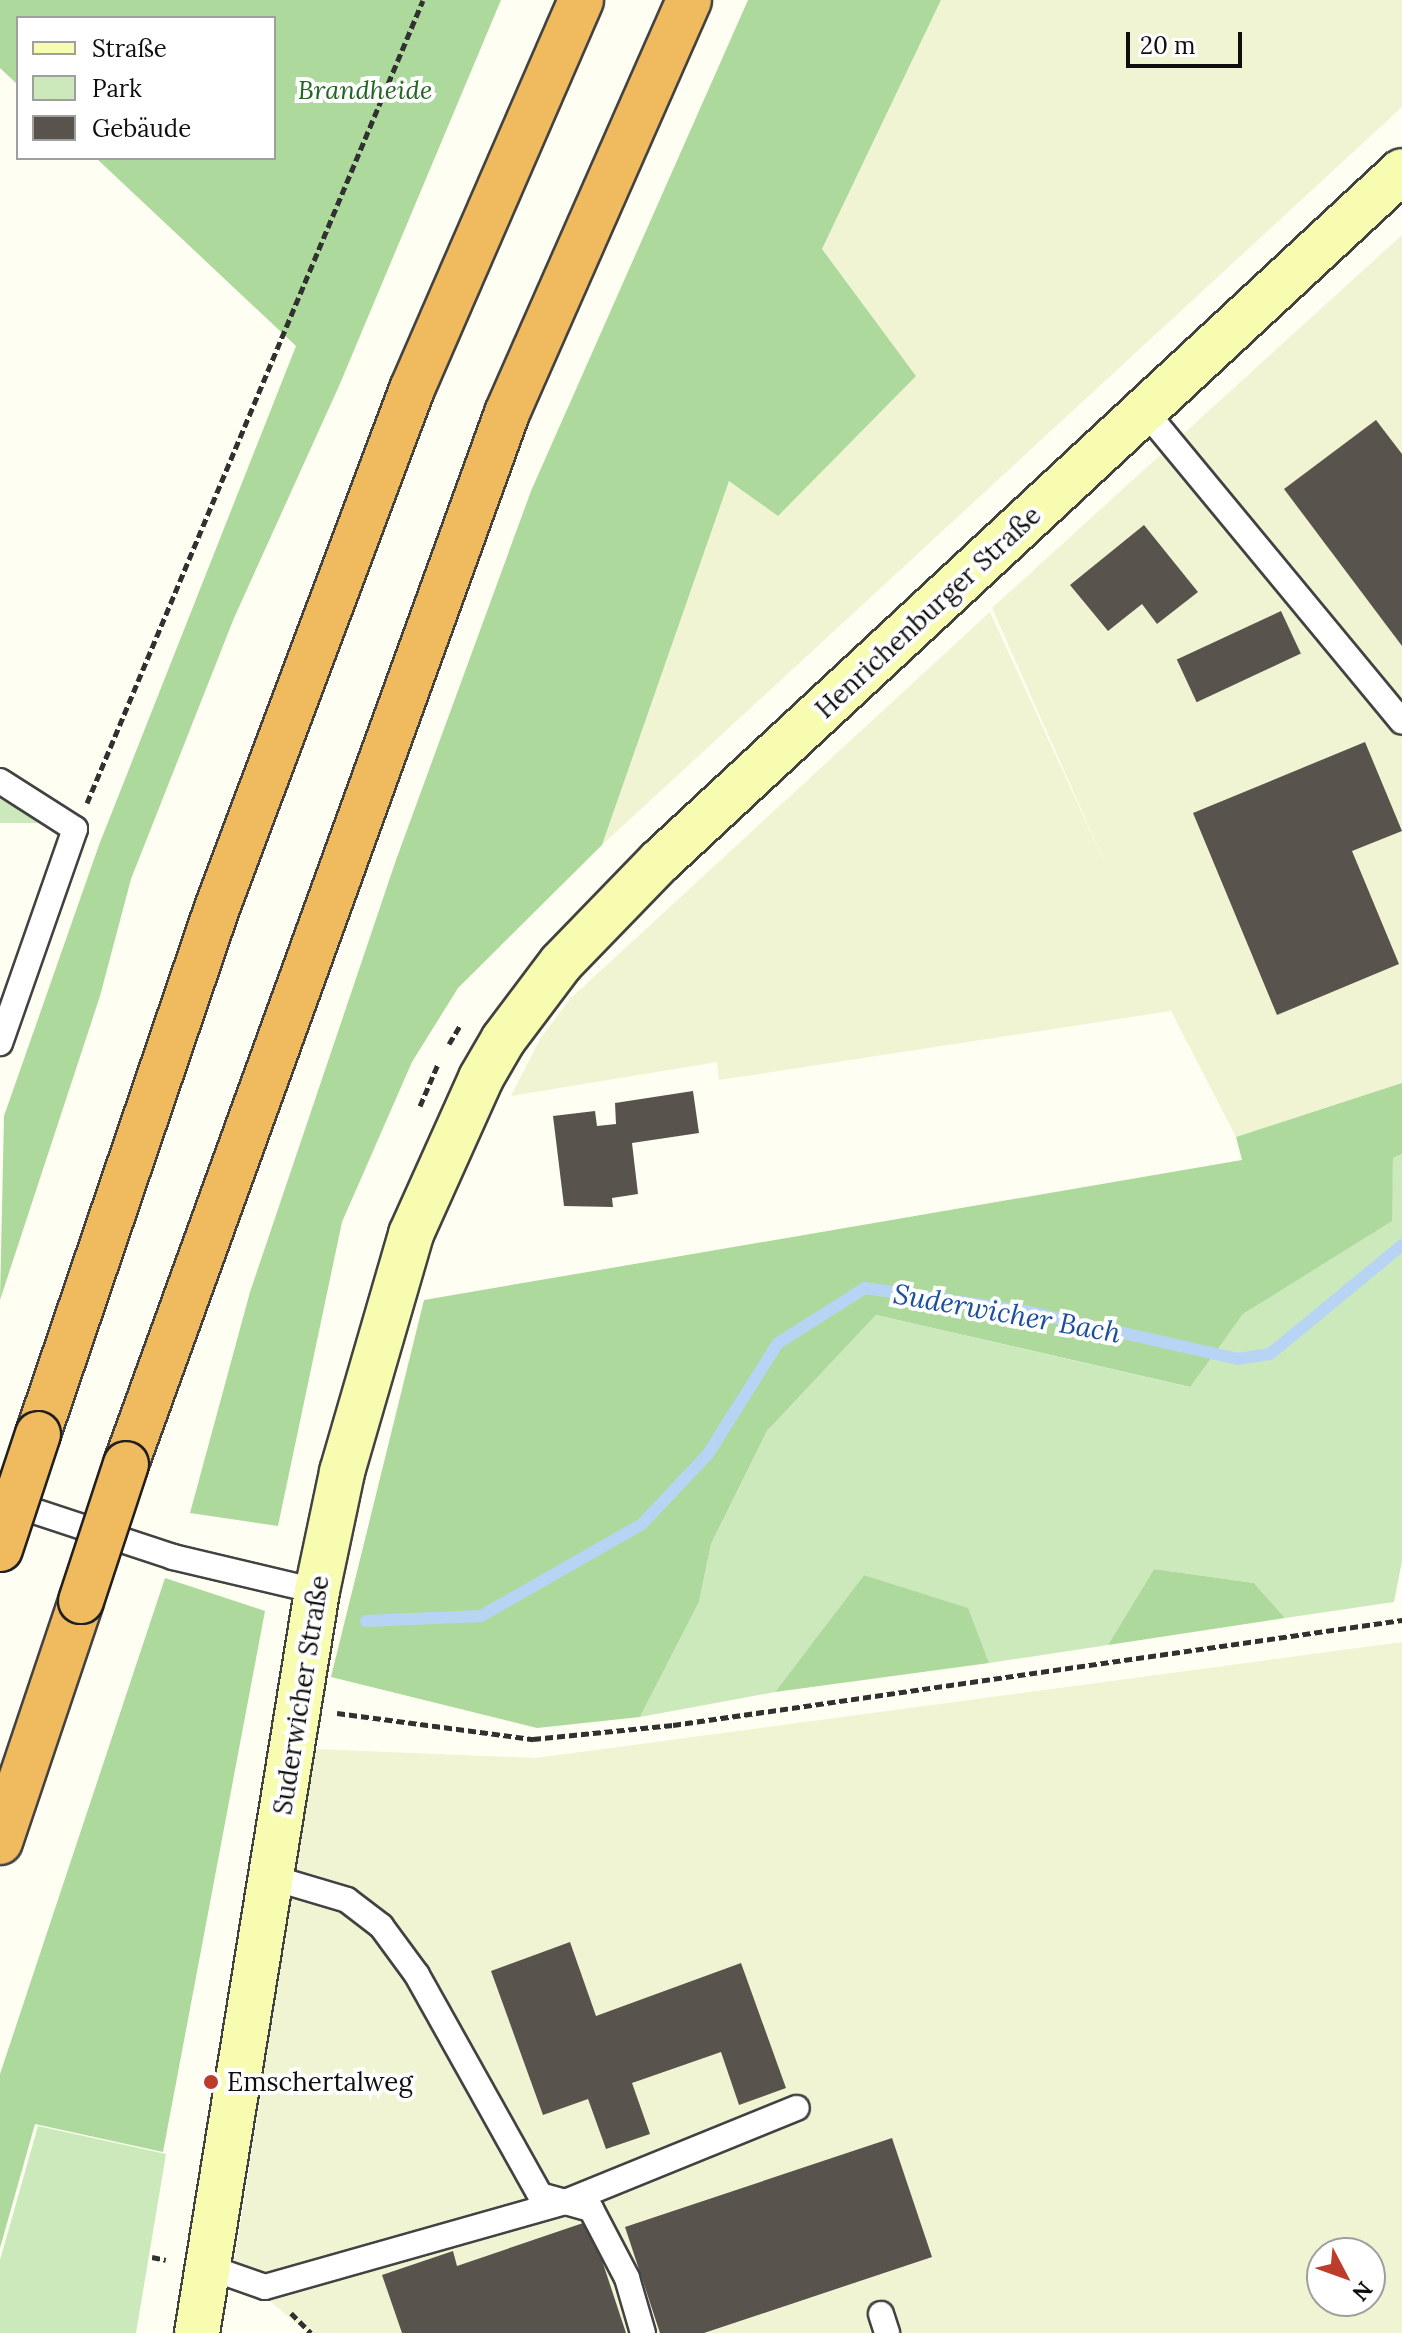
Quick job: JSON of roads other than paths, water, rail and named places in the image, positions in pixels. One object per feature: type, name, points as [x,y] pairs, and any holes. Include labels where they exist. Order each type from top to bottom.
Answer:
[{"type":"highway","points":[[0,1549],[217,908],[412,389],[581,0]]},
{"type":"highway","points":[[0,1842],[126,1464],[507,413],[689,0]]},
{"type":"main road","name":"Henrichenburger Straße","points":[[481,1078],[503,1040],[561,963],[660,861],[1402,171]]},
{"type":"main road","name":"Suderwicher Straße","points":[[197,2333],[317,1591],[342,1472],[389,1303],[441,1159],[481,1078]]},
{"type":"lane","points":[[1145,411],[1402,722]]},
{"type":"lane","points":[[0,781],[75,829],[0,1043]]},
{"type":"lane","points":[[0,1500],[173,1557],[317,1591]]},
{"type":"lane","points":[[270,1877],[347,1900],[381,1926],[417,1975],[540,2195],[591,2209],[627,2278],[643,2333]]},
{"type":"lane","points":[[208,2267],[265,2287],[565,2202],[797,2108]]},
{"type":"waterway","name":"Suderwicher Bach","points":[[366,1621],[481,1616],[642,1524],[708,1454],[778,1343],[865,1288],[1025,1311],[1238,1359],[1270,1354],[1402,1245]]},
{"type":"place","name":"Emschertalweg","points":[[211,2082]]},
{"type":"park label","name":"Brandheide","points":[[365,90]]}]
